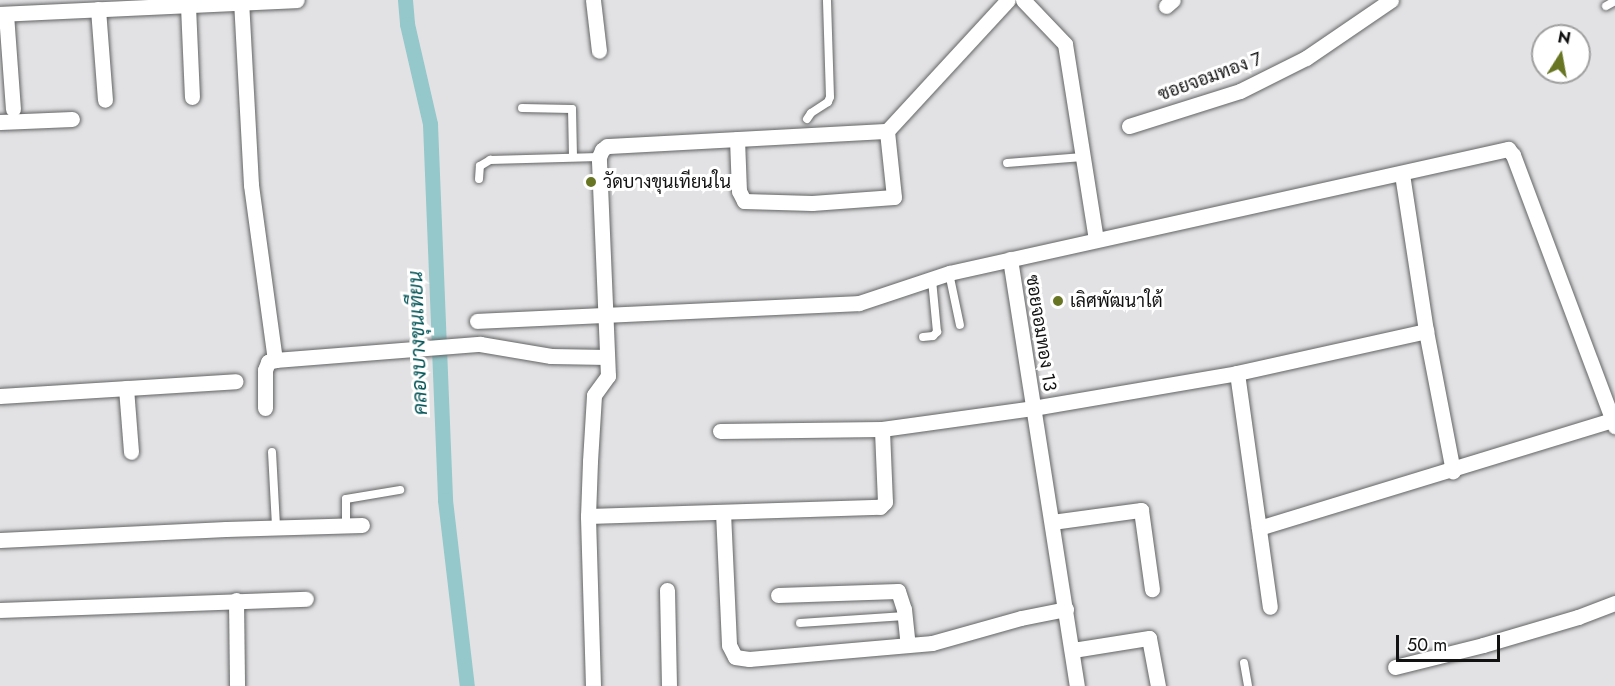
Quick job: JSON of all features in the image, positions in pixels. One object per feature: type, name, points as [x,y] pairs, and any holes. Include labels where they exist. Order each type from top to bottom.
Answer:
[{"type":"street","points":[[13,109],[3,14],[297,0]]},
{"type":"street","points":[[593,0],[599,51]]},
{"type":"street","points":[[593,686],[588,516],[594,395],[607,378],[608,357],[599,157],[607,146],[737,139],[807,128],[887,130],[1008,0]]},
{"type":"street","points":[[1023,0],[1065,44],[1096,240]]},
{"type":"street","name":"ซอยจอมทอง 7","points":[[1129,126],[1249,86],[1306,58],[1391,0]]},
{"type":"street","points":[[241,2],[251,184],[275,360]]},
{"type":"street","points":[[188,6],[192,97]]},
{"type":"street","points":[[98,9],[105,100]]},
{"type":"street","points":[[0,122],[72,119]]},
{"type":"street","points":[[737,139],[739,191],[744,201],[835,202],[891,198],[895,195],[887,130]]},
{"type":"street","name":"ซอยจอมทอง 13","points":[[1077,686],[1010,259],[1402,174],[1505,149],[1512,152],[1614,422]]},
{"type":"street","points":[[1402,174],[1426,331],[1453,471]]},
{"type":"street","points":[[477,321],[859,303],[949,273],[1010,259]]},
{"type":"street","points":[[720,431],[882,429],[1033,408],[1237,373],[1426,331]]},
{"type":"street","points":[[266,408],[265,370],[268,362],[275,360],[471,344],[551,356],[608,357]]},
{"type":"street","points":[[1237,373],[1270,607]]},
{"type":"street","points":[[0,396],[236,381]]},
{"type":"street","points":[[126,387],[130,452]]},
{"type":"street","points":[[1259,528],[1614,422]]},
{"type":"street","points":[[588,516],[880,507],[885,502],[882,429]]},
{"type":"street","points":[[1052,522],[1142,510],[1152,589]]},
{"type":"street","points":[[723,512],[729,645],[735,657],[749,658],[932,643],[1021,618],[1066,609]]},
{"type":"street","points":[[0,540],[362,525]]},
{"type":"street","points":[[667,590],[669,686]]},
{"type":"street","points":[[778,595],[892,590],[901,595],[908,645]]},
{"type":"street","points":[[0,610],[306,599]]},
{"type":"street","points":[[236,600],[237,686]]},
{"type":"street","points":[[1395,667],[1483,645],[1578,617],[1615,603]]},
{"type":"street","points":[[1073,650],[1149,638],[1158,686]]},
{"type":"lane","points":[[807,128],[811,113],[828,102],[830,97],[827,0]]},
{"type":"lane","points":[[1606,6],[1615,1]]},
{"type":"lane","points":[[522,108],[572,109],[573,156]]},
{"type":"lane","points":[[479,178],[480,166],[486,161],[573,156],[599,157]]},
{"type":"lane","points":[[1007,163],[1083,157]]},
{"type":"lane","points":[[949,273],[960,325]]},
{"type":"lane","points":[[923,337],[933,336],[937,332],[932,280]]},
{"type":"lane","points":[[272,452],[276,527]]},
{"type":"lane","points":[[346,526],[346,499],[400,490]]},
{"type":"lane","points":[[800,623],[905,616]]},
{"type":"lane","points":[[1244,663],[1248,686]]},
{"type":"waterway","name":"คลองบางขุนเทียน","points":[[405,0],[407,24],[430,124],[445,500],[467,686]]},
{"type":"place","name":"วัดบางขุนเทียนใน","points":[[591,182]]},
{"type":"place","name":"เลิศพัฒนาใต้","points":[[1058,301]]}]
